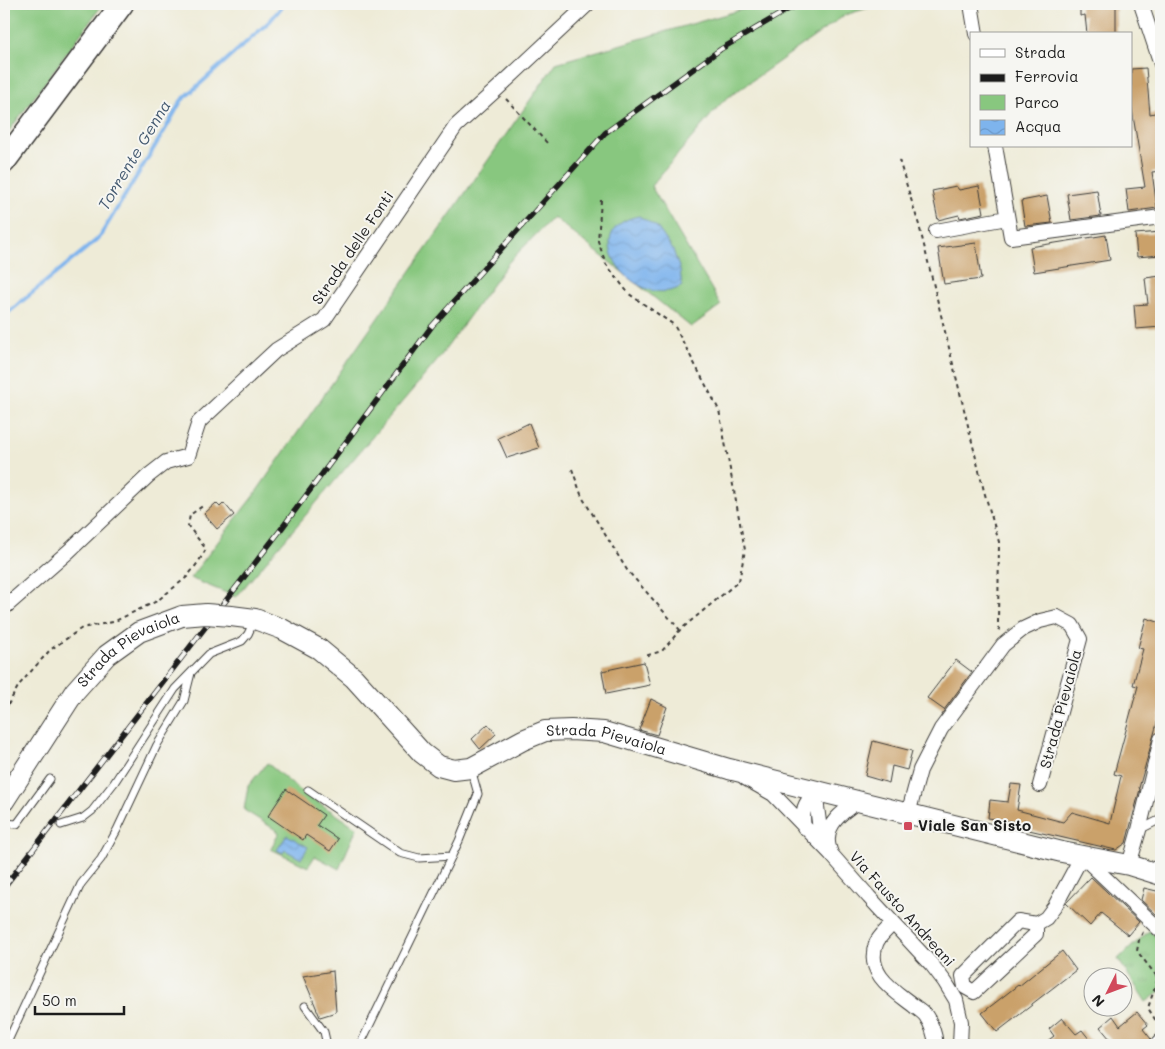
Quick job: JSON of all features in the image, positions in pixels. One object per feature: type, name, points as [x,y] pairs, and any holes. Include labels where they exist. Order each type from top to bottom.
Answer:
[{"type":"main road","points":[[4,162],[122,4]]},
{"type":"street","name":"Strada delle Fonti","points":[[4,608],[69,551],[148,476],[166,462],[188,456],[200,422],[276,350],[324,320],[456,126],[588,4]]},
{"type":"street","points":[[971,4],[976,32]]},
{"type":"street","points":[[1141,4],[1161,64]]},
{"type":"street","points":[[995,148],[1011,237],[1161,216]]},
{"type":"street","points":[[936,231],[1008,218]]},
{"type":"street","name":"Strada Pievaiola","points":[[4,801],[75,691],[107,655],[139,632],[182,616],[206,614],[255,619],[282,629],[319,649],[354,678],[422,753],[439,766],[454,770],[471,768],[523,740],[545,731],[604,732],[729,769],[908,814],[920,770],[941,729],[1003,645],[1024,628],[1040,620],[1057,617],[1072,625],[1080,639],[1040,786]]},
{"type":"street","points":[[1129,865],[1161,739]]},
{"type":"street","name":"Via Fausto Andreani","points":[[729,769],[773,794],[804,826],[829,847],[893,924],[932,965],[956,1000],[961,1022],[960,1045]]},
{"type":"street","points":[[804,826],[802,816],[806,804],[814,791]]},
{"type":"street","name":"Via Fausto Andreani","points":[[814,791],[820,830],[829,847]]},
{"type":"street","points":[[829,847],[834,822],[841,813],[857,802]]},
{"type":"street","points":[[908,814],[1161,874]]},
{"type":"street","points":[[1082,856],[1161,930]]},
{"type":"street","points":[[1036,924],[1036,934],[974,992],[965,987],[963,976],[1018,921],[1036,924],[1046,918],[1055,906],[1082,856]]},
{"type":"street","points":[[893,924],[876,943],[874,958],[877,971],[883,980],[925,1015],[933,1030],[936,1045]]},
{"type":"street","points":[[1157,1045],[1161,1042]]},
{"type":"lane","points":[[61,825],[83,818],[92,811],[114,782],[175,689],[209,654],[242,640],[248,634],[255,619]]},
{"type":"lane","points":[[6,1045],[81,884],[101,859],[117,830],[157,745],[184,701],[191,673]]},
{"type":"lane","points":[[360,1045],[452,856],[478,794],[471,768]]},
{"type":"lane","points":[[4,823],[17,824],[50,778]]},
{"type":"lane","points":[[308,790],[400,853],[419,858],[452,856]]},
{"type":"lane","points":[[1139,830],[1161,819]]},
{"type":"lane","points":[[305,1006],[324,1032],[327,1045]]},
{"type":"path","points":[[497,89],[549,145]]},
{"type":"path","points":[[899,160],[919,224],[984,491],[999,542],[998,623],[1003,645]]},
{"type":"path","points":[[601,200],[598,241],[606,264],[629,294],[674,325],[719,410],[745,550],[739,581],[680,630],[662,652],[645,656]]},
{"type":"path","points":[[572,469],[582,497],[627,570],[680,630]]},
{"type":"path","points":[[4,712],[19,685],[50,650],[82,628],[113,622],[158,600],[187,577],[206,549],[188,526],[190,515],[204,505]]},
{"type":"path","points":[[1150,920],[1139,940],[1137,951],[1158,978],[1148,1008],[1161,1029]]},
{"type":"green space","points":[[4,4],[103,4],[4,138]]},
{"type":"green space","points":[[761,4],[881,4],[845,15],[723,101],[651,186],[721,305],[691,327],[553,217],[508,263],[437,361],[236,597],[190,578],[254,495],[556,63]]},
{"type":"green space","points":[[267,763],[298,789],[357,828],[339,869],[315,856],[308,867],[271,849],[279,832],[244,810],[248,786]]},
{"type":"green space","points":[[1150,930],[1161,944],[1161,991],[1146,1002],[1132,980],[1132,966],[1123,966],[1118,959]]},
{"type":"water","points":[[639,216],[657,227],[673,250],[680,270],[682,286],[664,292],[646,289],[631,280],[618,266],[611,251],[611,236],[620,224]]},
{"type":"water","points":[[287,835],[308,847],[301,859],[285,850],[283,853],[277,850]]},
{"type":"building","points":[[1080,4],[1116,4],[1116,32],[1087,32],[1085,15],[1080,16]]},
{"type":"building","points":[[1146,68],[1150,114],[1159,112],[1161,171],[1152,172],[1157,208],[1129,212],[1126,189],[1145,187],[1132,110],[1132,69]]},
{"type":"building","points":[[956,186],[959,190],[979,186],[984,213],[960,218],[959,215],[938,220],[932,191]]},
{"type":"building","points":[[1097,190],[1101,216],[1071,220],[1067,194]]},
{"type":"building","points":[[1047,196],[1052,223],[1025,226],[1021,201]]},
{"type":"building","points":[[1161,232],[1161,255],[1137,257],[1135,234]]},
{"type":"building","points":[[1106,235],[1110,260],[1034,272],[1030,247]]},
{"type":"building","points":[[976,243],[981,279],[944,284],[938,248]]},
{"type":"building","points":[[1161,276],[1161,327],[1136,329],[1134,305],[1148,304],[1145,278]]},
{"type":"building","points":[[529,423],[539,448],[507,458],[498,438]]},
{"type":"building","points":[[216,503],[220,507],[224,503],[234,515],[217,529],[204,514]]},
{"type":"building","points":[[1146,618],[1161,623],[1161,709],[1126,843],[1116,850],[1016,827],[1017,822],[988,818],[990,800],[1008,802],[1011,784],[1021,785],[1017,810],[1063,822],[1072,812],[1110,823],[1121,776],[1114,774],[1138,686],[1133,685],[1143,649],[1138,648]]},
{"type":"building","points":[[956,660],[972,672],[944,710],[927,698]]},
{"type":"building","points":[[644,662],[650,685],[606,694],[602,671]]},
{"type":"building","points":[[651,699],[667,707],[657,735],[639,730]]},
{"type":"building","points":[[488,724],[496,734],[480,749],[472,739]]},
{"type":"building","points":[[873,741],[912,751],[907,770],[892,766],[889,783],[865,776]]},
{"type":"building","points":[[286,789],[324,815],[317,825],[338,839],[330,851],[306,835],[303,840],[268,816]]},
{"type":"building","points":[[1091,877],[1139,922],[1128,935],[1101,913],[1090,926],[1066,903]]},
{"type":"building","points":[[1144,888],[1161,892],[1161,917],[1141,900]]},
{"type":"building","points":[[1062,951],[1076,970],[997,1032],[982,1013]]},
{"type":"building","points":[[333,971],[336,1012],[320,1017],[303,976]]},
{"type":"building","points":[[1137,1012],[1148,1025],[1143,1029],[1151,1039],[1148,1045],[1124,1045],[1121,1042],[1115,1045],[1100,1027],[1113,1016],[1120,1026]]},
{"type":"building","points":[[1062,1018],[1076,1034],[1082,1030],[1094,1045],[1042,1045],[1054,1036],[1049,1029]]},
{"type":"waterway","name":"Torrente Genna","points":[[4,316],[99,238],[181,101],[270,21],[284,4]]},
{"type":"railway","points":[[4,887],[279,532],[432,326],[605,133],[721,49],[787,10],[801,4]]},
{"type":"place","name":"Viale San Sisto","points":[[908,826]]}]
